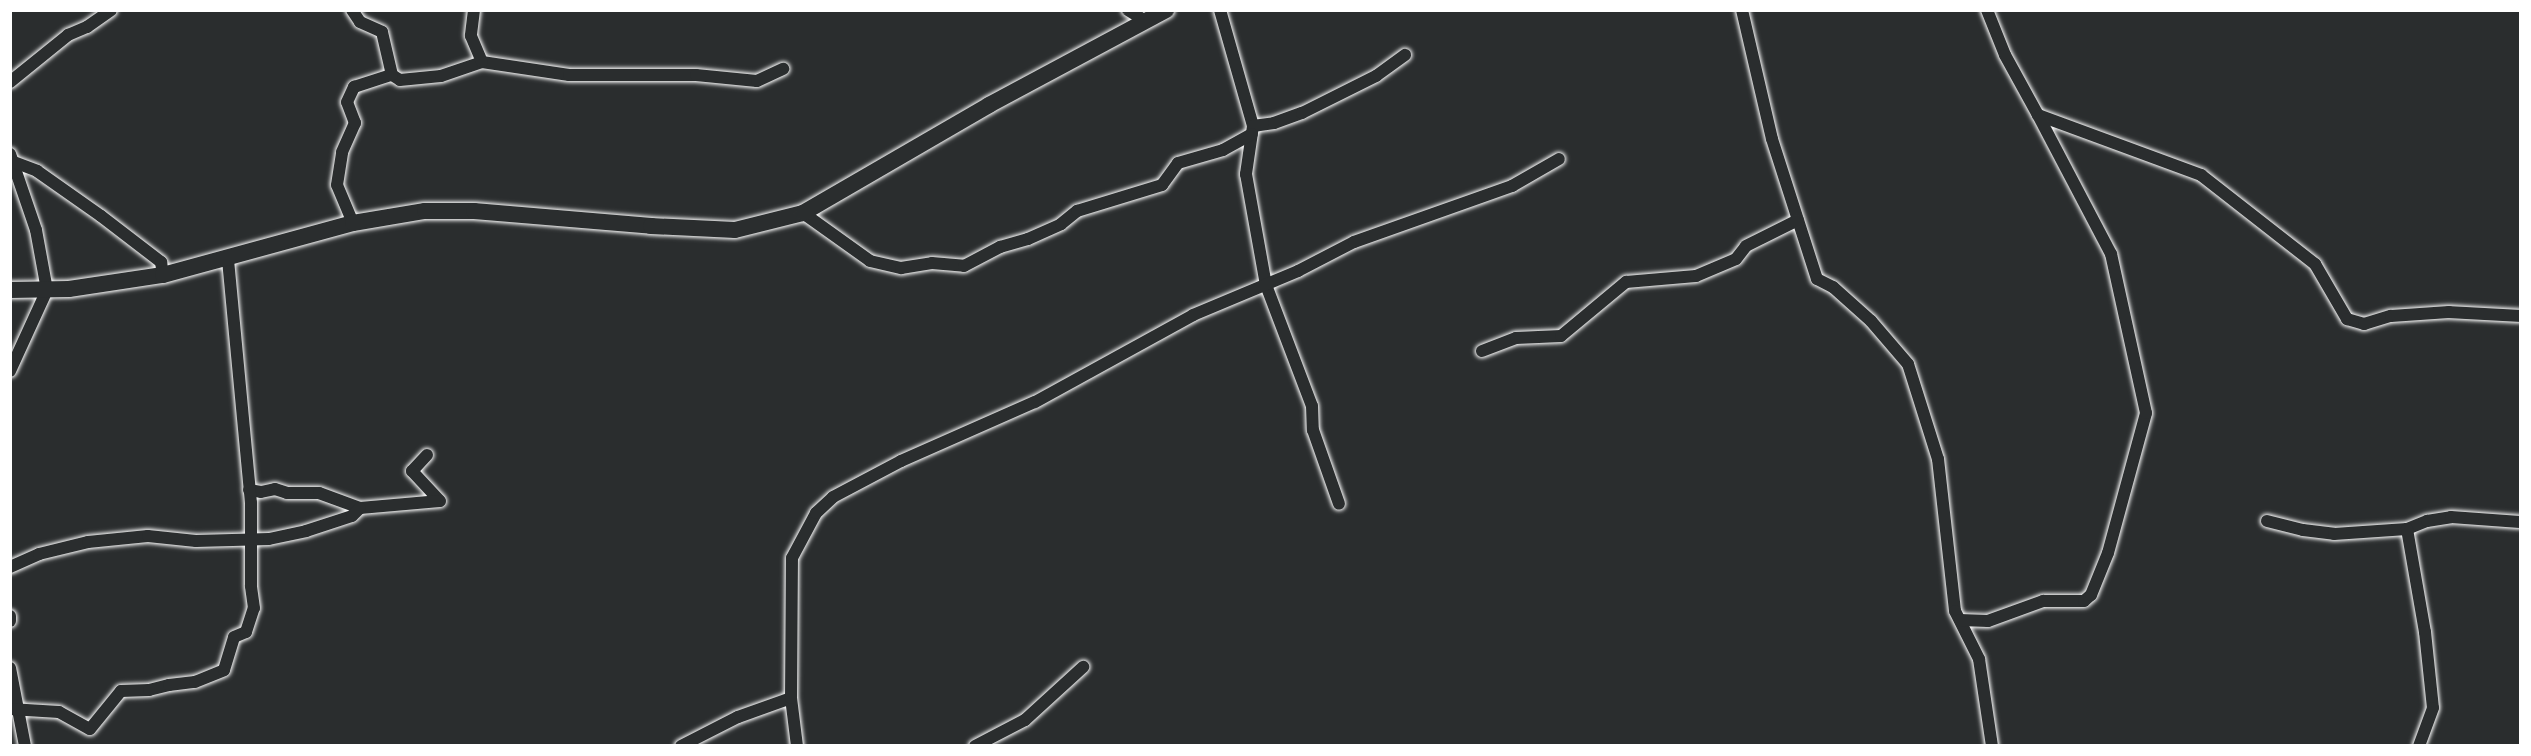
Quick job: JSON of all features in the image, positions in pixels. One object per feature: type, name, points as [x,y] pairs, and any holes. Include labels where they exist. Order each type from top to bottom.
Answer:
[{"type":"main road","points":[[10,290],[47,290],[163,275],[353,223],[425,211],[474,211],[651,226],[735,230],[803,213],[989,105],[1166,10]]},
{"type":"street","points":[[10,82],[68,35],[87,27],[111,10]]},
{"type":"street","points":[[352,10],[360,22],[382,32],[392,75],[400,80],[441,76],[482,62],[569,75],[696,75],[757,81],[783,69]]},
{"type":"street","points":[[474,10],[471,36],[482,62]]},
{"type":"street","points":[[1128,10],[1144,20]]},
{"type":"street","points":[[1220,10],[1252,130],[1246,174],[1266,285],[1312,406],[1313,430],[1340,504]]},
{"type":"street","points":[[1742,10],[1772,139],[1816,279],[1833,287],[1871,321],[1908,364],[1938,459],[1945,540],[1956,611],[1979,659],[1992,746]]},
{"type":"street","points":[[1960,620],[1988,621],[2043,601],[2084,601],[2091,595],[2108,553],[2146,413],[2111,254],[2005,55],[1987,10]]},
{"type":"street","points":[[803,213],[870,261],[901,268],[932,263],[964,266],[1000,248],[1028,239],[1061,224],[1077,211],[1162,184],[1178,163],[1223,150],[1252,130],[1302,113],[1376,76],[1405,55]]},
{"type":"street","points":[[353,223],[337,185],[342,152],[355,123],[347,102],[354,87],[392,75]]},
{"type":"street","points":[[2038,115],[2201,176],[2315,264],[2347,319],[2364,324],[2391,316],[2449,312],[2520,316]]},
{"type":"street","points":[[12,158],[37,171],[101,216],[160,262],[163,275]]},
{"type":"street","points":[[10,371],[47,290],[36,230],[12,158]]},
{"type":"street","points":[[797,746],[791,698],[792,558],[804,530],[816,513],[834,497],[902,461],[1035,402],[1192,315],[1266,285],[1354,242],[1512,186],[1559,159]]},
{"type":"street","points":[[1482,351],[1516,338],[1561,336],[1626,282],[1696,276],[1736,259],[1746,246],[1798,220]]},
{"type":"street","points":[[14,709],[59,712],[90,729],[121,691],[149,690],[169,684],[195,682],[224,670],[234,638],[246,632],[254,608],[251,586],[252,540],[228,259]]},
{"type":"street","points":[[249,490],[261,492],[275,489],[287,493],[319,493],[360,508],[440,501],[412,471],[427,455]]},
{"type":"street","points":[[10,567],[39,554],[88,542],[148,536],[196,541],[252,540],[306,531],[352,516],[360,508]]},
{"type":"street","points":[[2267,521],[2303,530],[2334,534],[2407,529],[2427,521],[2451,517],[2520,522]]},
{"type":"street","points":[[2407,529],[2425,632],[2433,708],[2419,746]]},
{"type":"street","points":[[10,616],[10,621]]},
{"type":"street","points":[[975,746],[1026,720],[1083,667]]},
{"type":"street","points":[[10,668],[14,709],[26,746]]},
{"type":"street","points":[[681,746],[738,717],[791,698]]}]
